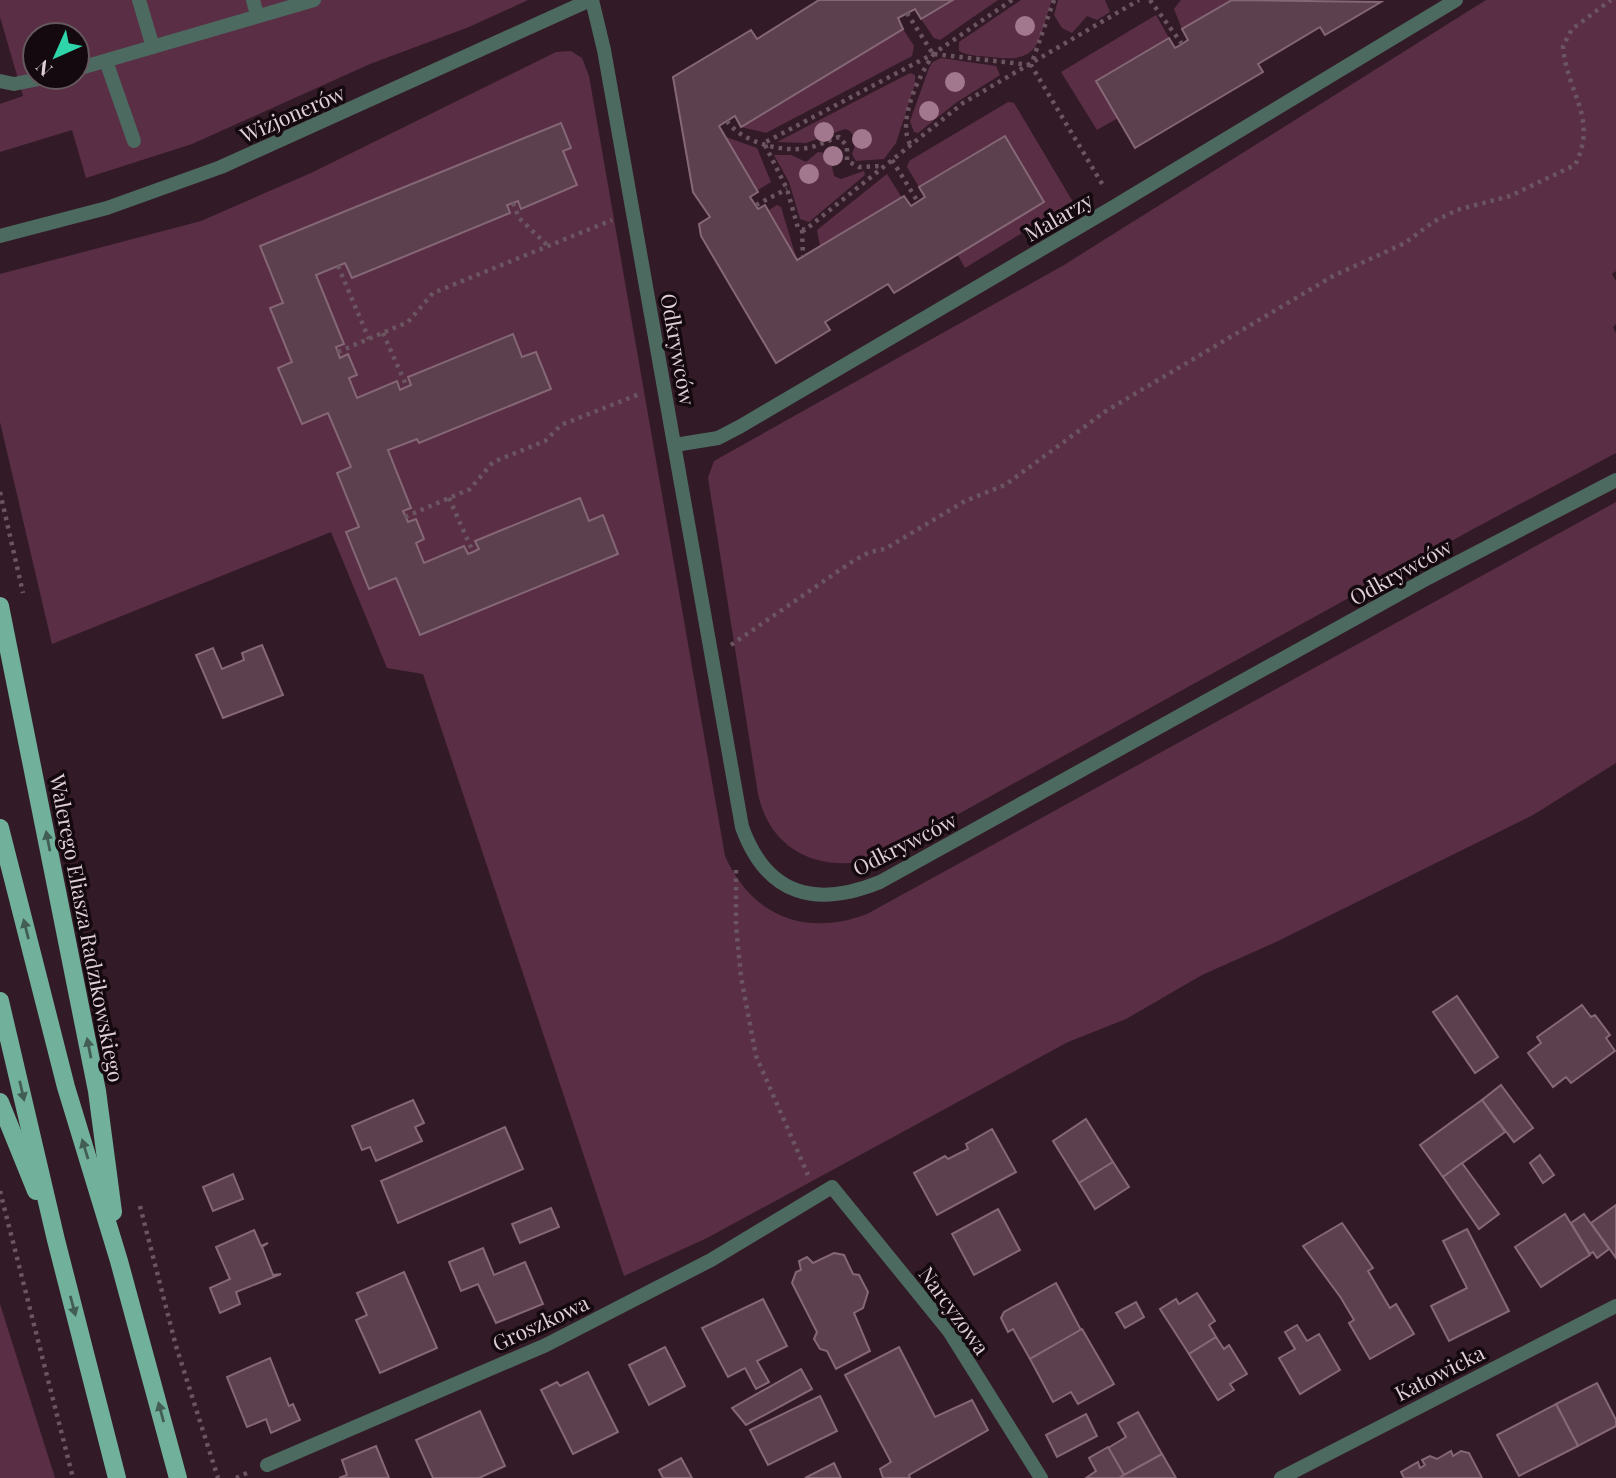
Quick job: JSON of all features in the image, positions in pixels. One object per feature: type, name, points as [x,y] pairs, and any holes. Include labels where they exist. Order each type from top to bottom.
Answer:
[{"type":"main road","name":"Walerego Eliasza Radzikowskiego","points":[[0,606],[97,1091],[119,1261]]},
{"type":"main road","name":"Walerego Eliasza Radzikowskiego","points":[[0,828],[66,1087],[119,1261],[178,1478]]},
{"type":"main road","points":[[0,1000],[56,1240],[117,1478]]},
{"type":"main road","points":[[0,1102],[56,1240]]},
{"type":"street","points":[[139,0],[153,47]]},
{"type":"street","points":[[253,0],[257,15]]},
{"type":"street","points":[[91,65],[314,0]]},
{"type":"street","name":"Wizjonerów","points":[[0,236],[107,208],[221,167],[591,0]]},
{"type":"street","name":"Odkrywców","points":[[591,0],[604,50],[742,827],[751,852],[776,880],[817,895],[839,896],[856,892],[905,870],[1428,578],[1616,480]]},
{"type":"street","name":"Malarzy","points":[[675,445],[718,438],[730,432],[1115,206],[1453,1]]},
{"type":"street","points":[[106,61],[134,141]]},
{"type":"street","points":[[0,81],[21,83]]},
{"type":"street","name":"Narcyzowa","points":[[820,1194],[831,1187],[949,1331],[1041,1478]]},
{"type":"street","name":"Groszkowa","points":[[267,1465],[545,1345],[711,1260],[820,1194]]},
{"type":"street","name":"Katowicka","points":[[1281,1478],[1304,1473],[1616,1306]]},
{"type":"path","points":[[764,144],[933,54],[1012,0]]},
{"type":"path","points":[[1031,65],[1055,0]]},
{"type":"path","points":[[802,230],[963,103],[1139,0]]},
{"type":"path","points":[[1150,0],[1182,44]]},
{"type":"path","points":[[727,648],[853,561],[870,552],[885,549],[965,501],[1005,485],[1107,411],[1333,275],[1405,243],[1433,222],[1457,210],[1510,196],[1574,165],[1583,143],[1585,119],[1567,72],[1563,46],[1572,29],[1611,0]]},
{"type":"path","points":[[907,13],[933,54]]},
{"type":"path","points":[[933,54],[1031,65]]},
{"type":"path","points":[[911,145],[905,130],[907,119],[923,71],[933,54]]},
{"type":"path","points":[[1031,65],[1115,206]]},
{"type":"path","points":[[727,121],[734,130],[764,144],[804,149],[839,137],[847,146],[847,161],[852,165],[885,166]]},
{"type":"path","points":[[764,144],[787,189],[795,221],[802,230],[803,256]]},
{"type":"path","points":[[892,160],[918,202]]},
{"type":"path","points":[[756,205],[787,189]]},
{"type":"path","points":[[513,203],[519,218],[548,246]]},
{"type":"path","points":[[338,352],[408,322],[433,293],[620,217]]},
{"type":"path","points":[[338,266],[369,339]]},
{"type":"path","points":[[383,332],[407,387]]},
{"type":"path","points":[[405,517],[470,489],[494,462],[545,441],[561,425],[650,390]]},
{"type":"path","points":[[450,498],[473,552]]},
{"type":"path","points":[[736,870],[741,977],[756,1056],[803,1168],[820,1194]]},
{"type":"path","points":[[0,1191],[73,1478]]},
{"type":"shaded area","points":[[0,0],[528,0],[469,27],[370,64],[192,144],[86,178],[72,130],[0,152],[0,104],[23,96],[22,91],[91,91],[91,21],[21,21],[21,89],[0,17]]},
{"type":"shaded area","points":[[953,0],[998,0],[940,40],[934,38],[921,19]]},
{"type":"shaded area","points":[[1021,0],[1052,0],[1040,38],[1029,53],[1008,58],[959,51],[959,42]]},
{"type":"shaded area","points":[[1058,0],[1105,0],[1110,12],[1097,20],[1087,16],[1072,33],[1062,28],[1054,15]]},
{"type":"shaded area","points":[[1181,0],[1232,0],[1182,29],[1174,9]]},
{"type":"shaded area","points":[[1486,0],[1616,0],[1616,271],[1612,274],[1616,281],[1616,324],[1613,327],[1616,333],[1616,453],[1475,528],[881,857],[860,862],[821,861],[788,845],[775,832],[765,815],[758,794],[708,478],[714,461],[1064,265]]},
{"type":"shaded area","points":[[1156,15],[1169,38],[1096,81],[1118,118],[1097,130],[1061,72]]},
{"type":"shaded area","points":[[903,29],[914,46],[912,56],[766,133],[741,127]]},
{"type":"shaded area","points":[[571,51],[582,58],[589,76],[725,856],[736,877],[750,894],[766,907],[784,917],[803,922],[845,921],[867,914],[1616,502],[1616,763],[1533,815],[1276,942],[1202,975],[1126,1019],[1068,1042],[707,1238],[624,1276],[423,674],[387,668],[331,532],[52,644],[0,422],[0,274],[201,221],[311,173],[556,52]]},
{"type":"shaded area","points":[[941,58],[996,66],[1000,75],[957,102],[918,133],[914,132],[910,121],[929,68]]},
{"type":"shaded area","points":[[910,73],[915,75],[915,84],[896,143],[884,159],[856,161],[852,154],[857,140],[845,129],[806,143],[777,142]]},
{"type":"shaded area","points":[[1008,102],[1014,103],[1073,202],[965,268],[957,254],[1044,201],[1005,136],[919,187],[907,167],[909,161]]},
{"type":"shaded area","points":[[726,137],[757,148],[771,182],[758,190]]},
{"type":"shaded area","points":[[832,148],[843,155],[832,167],[834,176],[841,179],[864,171],[865,175],[809,222],[800,219],[789,182],[774,155],[791,155],[806,162],[818,152],[825,153]]},
{"type":"shaded area","points":[[887,174],[902,198],[820,246],[817,230]]},
{"type":"shaded area","points":[[777,205],[781,207],[796,257],[769,210]]},
{"type":"shaded area","points":[[0,1304],[55,1478],[0,1478]]},
{"type":"building","points":[[819,0],[953,0],[921,19],[915,9],[898,18],[903,29],[741,127],[735,116],[719,126],[758,192],[750,197],[758,209],[765,205],[797,260],[904,196],[911,206],[925,197],[919,187],[1005,136],[1044,202],[894,293],[888,284],[825,322],[830,330],[776,363],[701,236],[699,224],[710,217],[693,192],[673,77],[751,30],[757,39]]},
{"type":"building","points":[[1232,0],[1381,2],[1325,35],[1320,27],[1258,64],[1263,72],[1135,148],[1096,81],[1169,38],[1175,48],[1182,44],[1188,40],[1182,29]]},
{"type":"building","points":[[561,123],[571,148],[563,151],[577,185],[521,209],[518,201],[507,205],[510,213],[352,278],[345,263],[316,275],[344,344],[336,347],[340,358],[348,354],[357,375],[349,378],[357,398],[397,381],[400,390],[411,385],[408,377],[513,334],[522,357],[536,352],[551,389],[419,443],[417,439],[388,450],[411,508],[403,511],[408,522],[416,519],[424,539],[416,543],[424,563],[464,546],[468,554],[473,552],[479,549],[475,541],[580,498],[589,521],[603,515],[618,554],[420,635],[396,578],[369,589],[346,532],[359,527],[337,473],[351,467],[328,413],[302,424],[278,368],[292,362],[270,308],[283,303],[260,246]]},
{"type":"building","points":[[262,645],[283,695],[223,718],[196,655],[213,648],[222,669],[244,660],[242,653]]},
{"type":"building","points":[[1457,996],[1498,1057],[1475,1073],[1433,1012]]},
{"type":"building","points":[[1582,1005],[1591,1017],[1595,1015],[1610,1035],[1606,1038],[1615,1051],[1571,1083],[1566,1077],[1553,1087],[1528,1053],[1541,1043],[1537,1037]]},
{"type":"building","points":[[1501,1085],[1533,1128],[1514,1142],[1482,1100]]},
{"type":"building","points":[[413,1100],[424,1123],[415,1127],[422,1141],[376,1161],[370,1147],[362,1150],[352,1126]]},
{"type":"building","points":[[1482,1100],[1505,1132],[1443,1177],[1420,1145]]},
{"type":"building","points":[[1086,1119],[1113,1162],[1079,1183],[1053,1141]]},
{"type":"building","points":[[505,1127],[523,1169],[398,1223],[381,1181]]},
{"type":"building","points":[[992,1129],[1016,1172],[937,1215],[914,1173],[945,1156],[948,1159],[968,1149],[966,1144]]},
{"type":"building","points":[[1540,1155],[1554,1175],[1543,1183],[1530,1163]]},
{"type":"building","points":[[1113,1162],[1129,1187],[1095,1209],[1079,1183]]},
{"type":"building","points":[[1462,1163],[1499,1214],[1479,1229],[1443,1177]]},
{"type":"building","points":[[233,1174],[243,1199],[213,1211],[203,1187]]},
{"type":"building","points":[[1616,1205],[1616,1258],[1591,1223]]},
{"type":"building","points":[[551,1208],[559,1227],[520,1243],[512,1224]]},
{"type":"building","points":[[998,1209],[1020,1250],[974,1275],[952,1234]]},
{"type":"building","points":[[1565,1214],[1590,1255],[1541,1287],[1515,1247]]},
{"type":"building","points":[[1584,1214],[1609,1249],[1597,1258],[1593,1252],[1590,1254],[1571,1223]]},
{"type":"building","points":[[1342,1223],[1373,1268],[1368,1271],[1390,1308],[1396,1304],[1414,1334],[1370,1359],[1349,1323],[1354,1320],[1341,1298],[1303,1246]]},
{"type":"building","points":[[1467,1229],[1509,1311],[1449,1341],[1431,1306],[1467,1288],[1443,1241]]},
{"type":"building","points":[[254,1230],[261,1246],[268,1243],[262,1247],[273,1275],[281,1274],[236,1292],[240,1304],[220,1313],[210,1288],[230,1279],[216,1247]]},
{"type":"building","points":[[483,1248],[494,1275],[525,1262],[543,1304],[496,1323],[478,1284],[461,1291],[449,1262]]},
{"type":"building","points":[[834,1253],[844,1255],[853,1274],[859,1275],[868,1292],[863,1308],[854,1313],[870,1351],[836,1369],[827,1351],[820,1349],[814,1339],[817,1332],[792,1283],[796,1272],[801,1270],[799,1261],[807,1257],[813,1263]]},
{"type":"building","points":[[404,1272],[437,1348],[380,1373],[356,1320],[367,1315],[357,1293]]},
{"type":"building","points":[[1056,1283],[1081,1330],[1030,1359],[1013,1329],[1008,1332],[1001,1318],[1004,1312]]},
{"type":"building","points":[[1197,1293],[1215,1321],[1209,1325],[1216,1337],[1189,1354],[1160,1309],[1176,1299],[1179,1304]]},
{"type":"building","points":[[763,1299],[787,1346],[757,1361],[769,1382],[756,1389],[745,1368],[728,1377],[702,1328]]},
{"type":"building","points":[[1136,1302],[1144,1317],[1125,1328],[1116,1313]]},
{"type":"building","points":[[1297,1325],[1307,1341],[1319,1334],[1340,1370],[1300,1394],[1279,1358],[1295,1349],[1285,1332]]},
{"type":"building","points":[[1082,1329],[1114,1384],[1078,1404],[1071,1392],[1053,1402],[1030,1359]]},
{"type":"building","points":[[1216,1337],[1224,1349],[1229,1345],[1247,1374],[1230,1384],[1234,1390],[1218,1400],[1189,1354]]},
{"type":"building","points":[[665,1347],[685,1386],[649,1405],[629,1365]]},
{"type":"building","points":[[899,1347],[935,1417],[972,1400],[988,1430],[909,1475],[910,1478],[883,1478],[880,1469],[891,1462],[845,1375]]},
{"type":"building","points":[[270,1358],[289,1406],[293,1404],[300,1420],[271,1433],[266,1419],[247,1427],[227,1377]]},
{"type":"building","points":[[801,1369],[812,1389],[746,1425],[732,1408]]},
{"type":"building","points":[[588,1372],[618,1432],[573,1454],[541,1390],[557,1382],[560,1386]]},
{"type":"building","points":[[1597,1383],[1616,1420],[1616,1426],[1578,1446],[1556,1404]]},
{"type":"building","points":[[820,1396],[837,1431],[768,1465],[750,1430]]},
{"type":"building","points":[[1556,1404],[1578,1446],[1519,1476],[1497,1435]]},
{"type":"building","points":[[480,1411],[505,1466],[479,1478],[433,1478],[416,1440]]},
{"type":"building","points":[[1138,1412],[1162,1454],[1124,1475],[1108,1448],[1126,1437],[1118,1423]]},
{"type":"building","points":[[1086,1414],[1097,1436],[1057,1457],[1046,1435]]},
{"type":"building","points":[[376,1446],[389,1478],[339,1478],[347,1475],[342,1460]]},
{"type":"building","points":[[1108,1447],[1124,1475],[1119,1478],[1086,1478],[1096,1471],[1089,1458]]},
{"type":"building","points":[[1451,1451],[1453,1456],[1461,1451],[1469,1453],[1482,1478],[1404,1478],[1401,1472],[1418,1462],[1420,1468],[1425,1465],[1422,1460],[1430,1456],[1437,1459]]},
{"type":"building","points":[[1162,1454],[1176,1478],[1119,1478],[1124,1475]]},
{"type":"building","points":[[681,1458],[692,1478],[663,1478],[659,1470]]},
{"type":"building","points":[[834,1463],[841,1478],[805,1478]]}]
